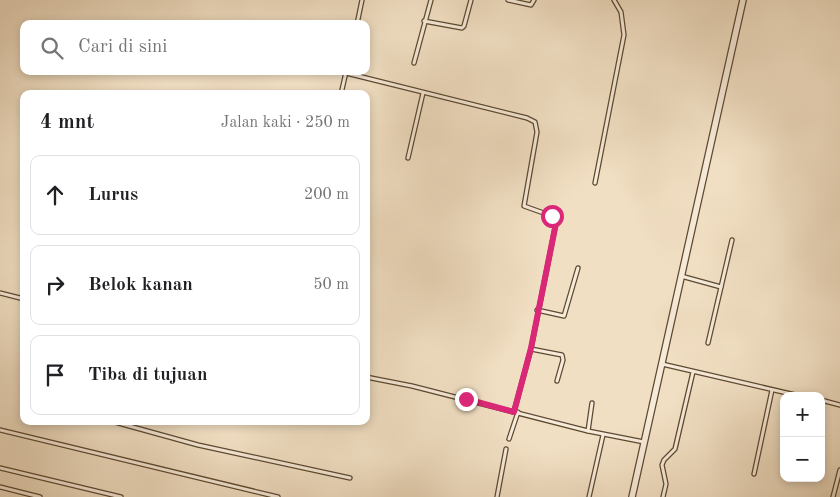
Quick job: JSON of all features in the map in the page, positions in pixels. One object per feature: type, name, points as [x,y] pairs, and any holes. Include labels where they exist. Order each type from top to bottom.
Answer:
[{"type":"street","points":[[632,497],[743,0]]},
{"type":"lane","points":[[358,20],[362,0]]},
{"type":"lane","points":[[414,62],[430,0]]},
{"type":"lane","points":[[424,21],[462,28],[471,0]]},
{"type":"lane","points":[[508,0],[531,5],[534,0]]},
{"type":"lane","points":[[595,183],[624,36],[621,12],[614,0]]},
{"type":"lane","points":[[342,90],[345,75]]},
{"type":"lane","points":[[357,75],[527,118],[535,122],[537,132],[524,206],[552,216],[556,223],[537,310],[531,348],[509,439]]},
{"type":"lane","points":[[408,158],[423,93]]},
{"type":"lane","points":[[708,344],[732,240]]},
{"type":"lane","points":[[537,310],[564,316],[578,268]]},
{"type":"lane","points":[[680,276],[721,287]]},
{"type":"lane","points":[[0,293],[20,298]]},
{"type":"lane","points":[[531,348],[562,355],[563,360],[557,381]]},
{"type":"lane","points":[[661,364],[781,392]]},
{"type":"lane","points":[[663,497],[666,484],[662,465],[664,460],[675,449],[693,372]]},
{"type":"lane","points":[[370,378],[412,386],[603,435],[644,442]]},
{"type":"lane","points":[[754,474],[772,390]]},
{"type":"lane","points":[[825,401],[840,405]]},
{"type":"lane","points":[[588,431],[592,403]]},
{"type":"lane","points":[[126,425],[198,445],[350,478]]},
{"type":"lane","points":[[0,430],[278,497]]},
{"type":"lane","points":[[589,497],[603,435]]},
{"type":"lane","points":[[497,497],[506,449]]},
{"type":"lane","points":[[0,468],[121,497]]},
{"type":"lane","points":[[833,497],[840,470]]},
{"type":"lane","points":[[0,487],[40,497]]},
{"type":"route","points":[[466,399],[485,406],[514,412],[531,348],[537,310],[556,223],[552,216]]}]
